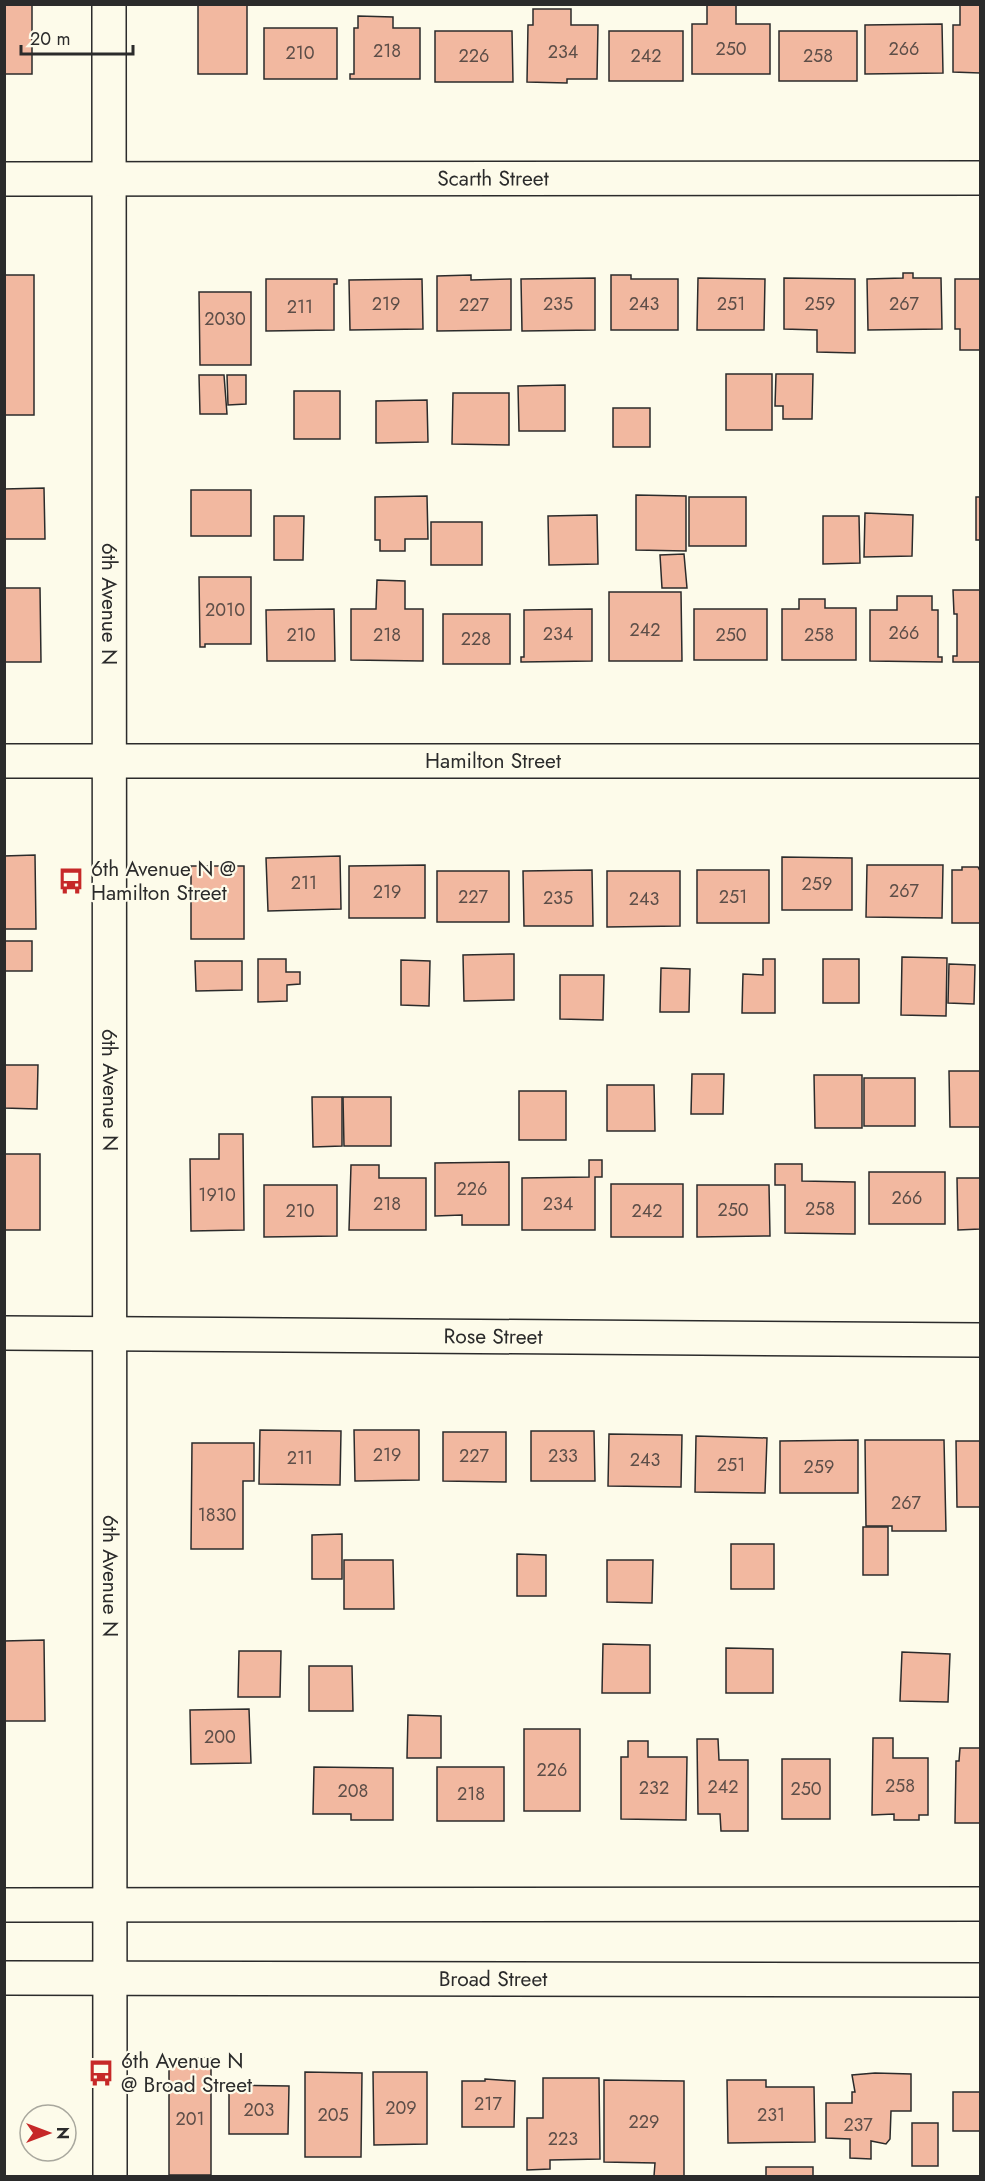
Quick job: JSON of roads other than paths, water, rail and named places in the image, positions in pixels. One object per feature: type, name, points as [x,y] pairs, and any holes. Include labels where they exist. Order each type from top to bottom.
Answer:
[{"type":"street","name":"6th Avenue N","points":[[109,4],[110,2176]]},
{"type":"street","name":"Scarth Street","points":[[4,179],[981,178]]},
{"type":"street","name":"Hamilton Street","points":[[4,761],[981,761]]},
{"type":"street","name":"Rose Street","points":[[4,1333],[981,1340]]},
{"type":"street","points":[[4,1905],[981,1904]]},
{"type":"street","name":"Broad Street","points":[[4,1978],[981,1980]]},
{"type":"place","name":"6th Avenue N @ Hamilton Street","points":[[71,881]]},
{"type":"place","name":"6th Avenue N @ Broad Street","points":[[101,2073]]}]
